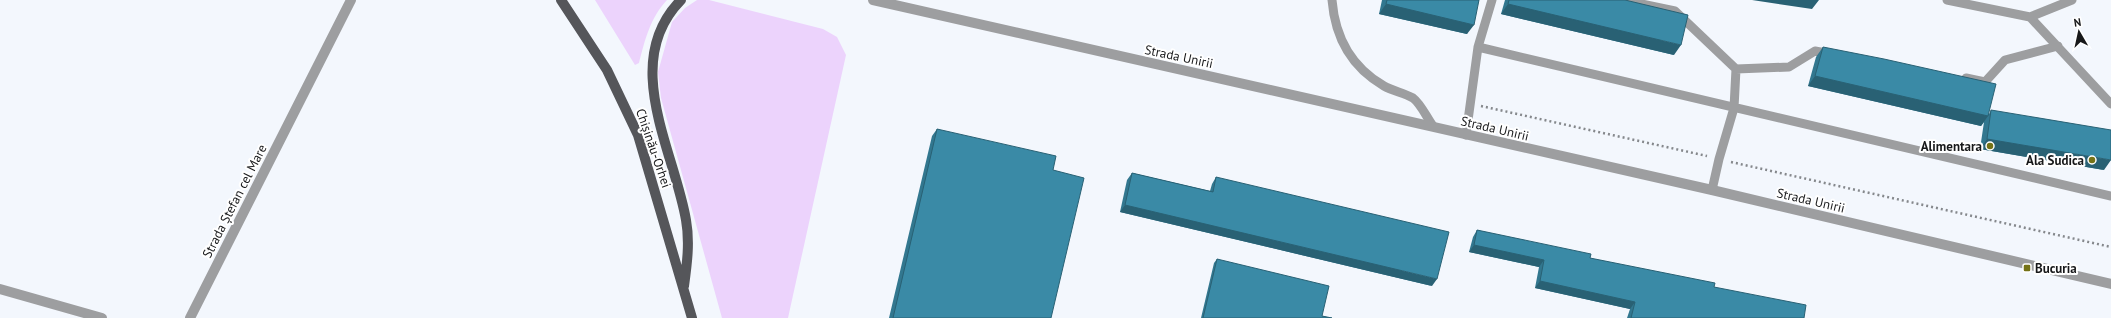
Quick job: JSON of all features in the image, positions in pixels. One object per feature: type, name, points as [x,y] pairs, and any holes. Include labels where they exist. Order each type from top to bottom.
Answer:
[{"type":"main road","name":"Chișinău-Orhei","points":[[560,0],[607,70],[638,135],[692,318]]},
{"type":"main road","points":[[681,0],[670,11],[658,38],[652,80],[652,91],[686,219],[689,250],[684,290]]},
{"type":"street","name":"Strada Ștefan cel Mare","points":[[190,318],[351,0]]},
{"type":"street","name":"Strada Unirii","points":[[873,0],[1433,126],[1466,136],[1712,190],[2111,284]]},
{"type":"street","points":[[0,289],[102,318]]},
{"type":"lane","points":[[1332,0],[1334,21],[1344,48],[1365,72],[1378,81],[1414,99],[1433,126]]},
{"type":"lane","points":[[1466,136],[1478,47],[1492,0]]},
{"type":"lane","points":[[1623,0],[1676,11],[1736,69],[1789,67],[1815,52],[1838,56]]},
{"type":"lane","points":[[1947,0],[1975,3],[2030,17],[2111,104]]},
{"type":"lane","points":[[2030,17],[2072,0]]},
{"type":"lane","points":[[1954,76],[1985,82],[2005,60],[2058,46]]},
{"type":"lane","points":[[1478,47],[2111,196]]},
{"type":"lane","points":[[1712,190],[1719,159],[1734,108],[1736,69]]},
{"type":"path","points":[[1470,103],[2111,247]]},
{"type":"shaded area","points":[[595,0],[667,0],[656,14],[652,22],[639,63],[635,65]]},
{"type":"shaded area","points":[[697,0],[709,0],[823,29],[837,37],[846,55],[788,318],[722,318],[661,98],[658,72],[672,22],[685,8]]},
{"type":"building","points":[[1387,0],[1479,0],[1474,25],[1386,4]]},
{"type":"building","points":[[1509,0],[1625,0],[1688,15],[1681,45],[1508,4]]},
{"type":"building","points":[[1823,47],[1996,84],[1988,116],[1815,76]]},
{"type":"building","points":[[1991,110],[2111,130],[2111,160],[1987,139]]},
{"type":"building","points":[[937,129],[1056,156],[1053,170],[1084,178],[1051,318],[893,318]]},
{"type":"building","points":[[1132,173],[1213,192],[1216,177],[1449,232],[1437,279],[1125,205]]},
{"type":"building","points":[[1477,230],[1591,254],[1590,258],[1715,283],[1714,287],[1806,305],[1804,318],[1631,318],[1635,302],[1540,281],[1544,260],[1474,245]]},
{"type":"building","points":[[1217,259],[1329,286],[1322,316],[1332,318],[1203,318]]},
{"type":"place","name":"Alimentara","points":[[1990,146]]},
{"type":"place","name":"Ala Sudica","points":[[2092,160]]},
{"type":"place","name":"Bucuria","points":[[2027,268]]}]
